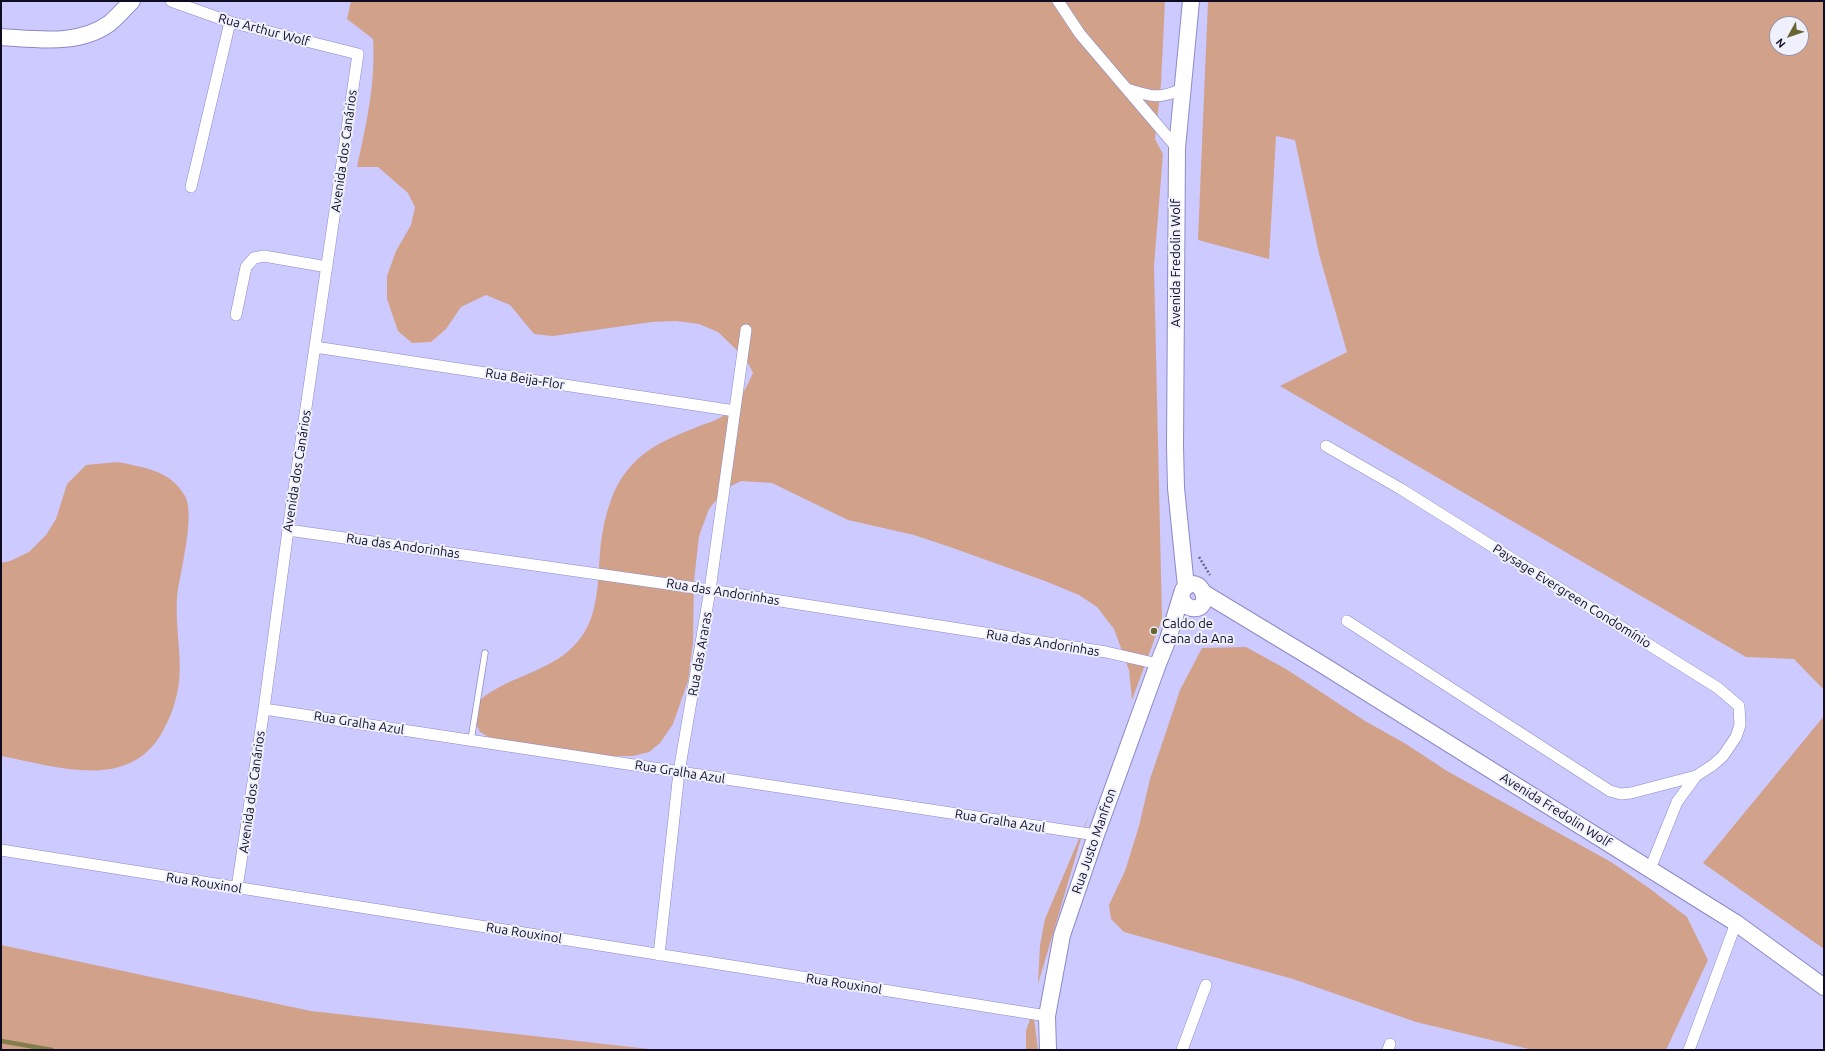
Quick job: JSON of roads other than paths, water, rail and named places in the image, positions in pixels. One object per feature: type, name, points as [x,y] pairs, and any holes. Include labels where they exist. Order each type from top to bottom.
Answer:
[{"type":"main road","points":[[1,36],[54,40],[84,35],[109,23],[132,1]]},
{"type":"main road","name":"Avenida Fredolin Wolf","points":[[1191,1],[1177,148],[1175,446],[1176,488],[1181,526],[1197,594],[1283,641],[1650,869],[1736,923],[1824,987]]},
{"type":"main road","name":"Rua Justo Manfron","points":[[1048,1050],[1047,1016],[1062,935],[1096,835],[1158,664],[1168,639],[1197,594]]},
{"type":"street","name":"Rua Arthur Wolf","points":[[171,1],[230,22],[358,54]]},
{"type":"street","points":[[1058,1],[1080,34],[1177,148]]},
{"type":"street","points":[[191,187],[230,22]]},
{"type":"street","name":"Avenida dos Canários","points":[[238,888],[288,530],[358,54]]},
{"type":"street","points":[[1127,89],[1153,97],[1167,96],[1182,89]]},
{"type":"street","points":[[236,315],[246,267],[254,258],[264,256],[327,267]]},
{"type":"street","name":"Rua das Araras","points":[[659,954],[679,772],[710,590],[746,330]]},
{"type":"street","name":"Rua Beija-Flor","points":[[316,347],[735,411]]},
{"type":"street","name":"Paysage Evergreen Condomínio","points":[[1326,446],[1408,493],[1711,684],[1739,706],[1740,725],[1736,737],[1723,756],[1713,765],[1696,776],[1631,793],[1621,794],[1610,791],[1347,621]]},
{"type":"street","name":"Rua das Andorinhas","points":[[288,530],[710,590],[1106,652],[1158,664]]},
{"type":"street","name":"Rua Gralha Azul","points":[[264,709],[1096,835]]},
{"type":"street","name":"Paysage Evergreen Condomínio","points":[[1650,869],[1677,802],[1696,776]]},
{"type":"street","name":"Rua Rouxinol","points":[[1,850],[1047,1016]]},
{"type":"street","points":[[1689,1050],[1736,923]]},
{"type":"street","points":[[1182,1050],[1206,984]]},
{"type":"lane","points":[[471,740],[485,653]]},
{"type":"waterway","points":[[1,1041],[52,1050]]},
{"type":"place","name":"Caldo de Cana da Ana","points":[[1154,631]]}]
